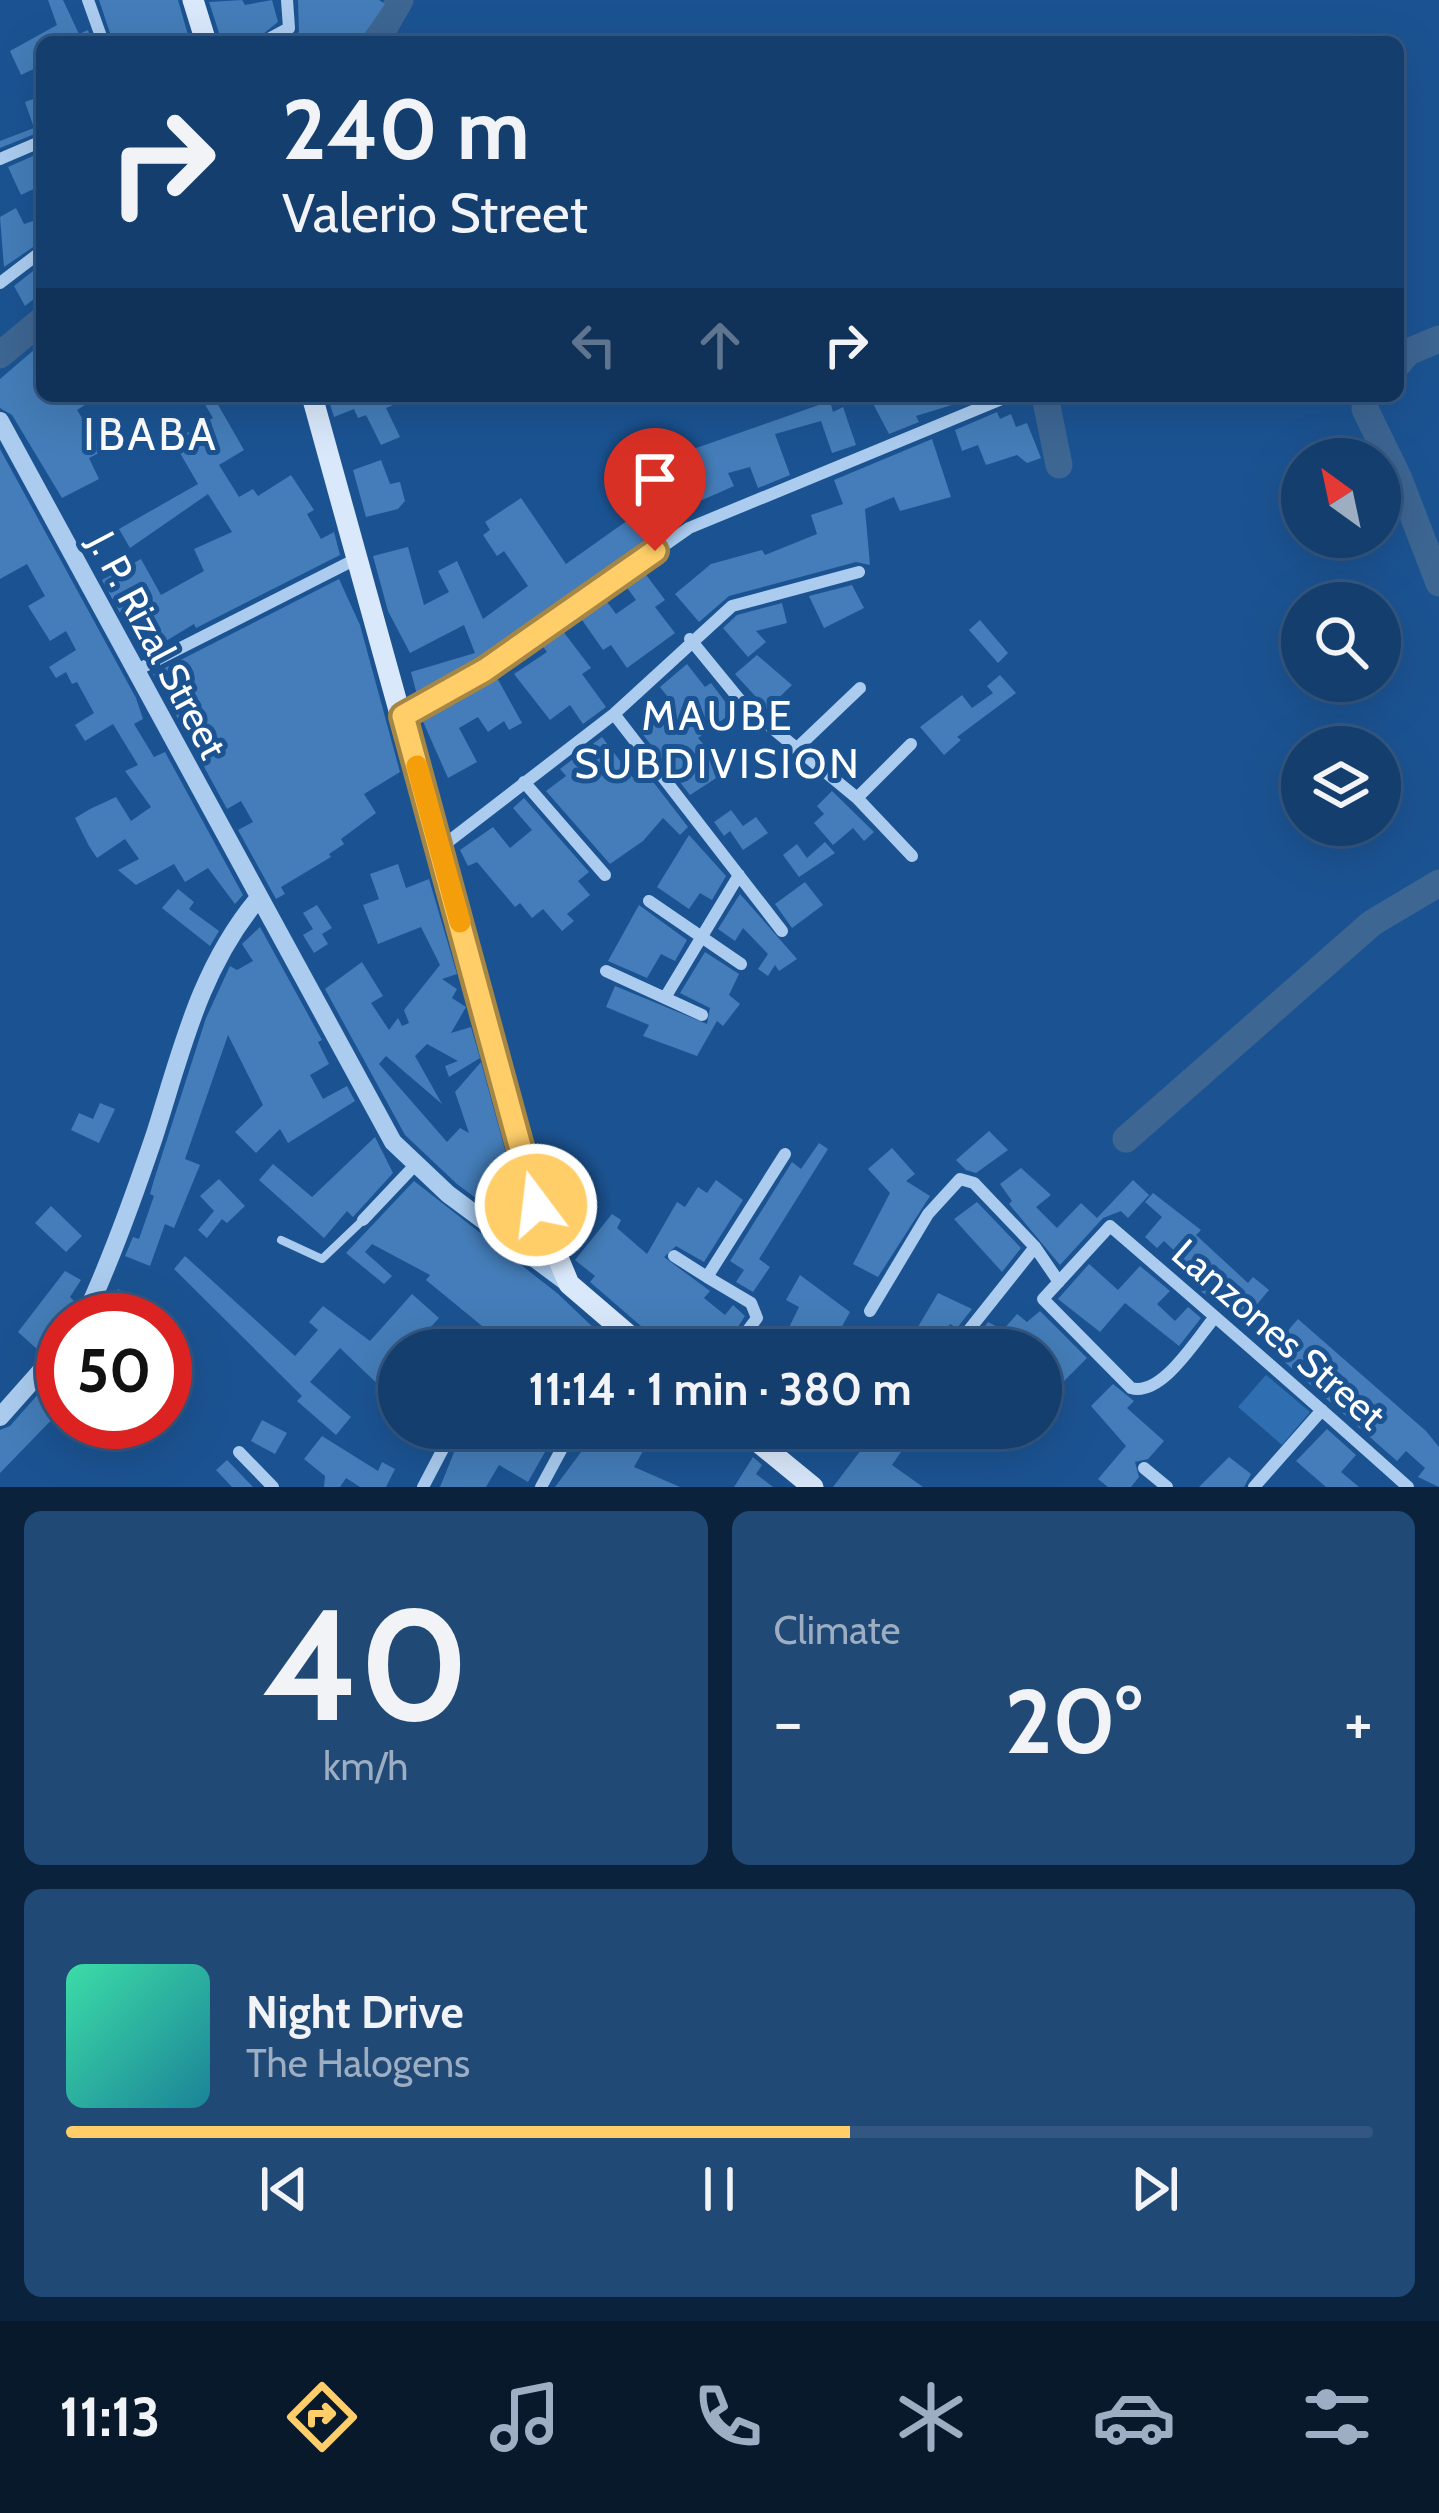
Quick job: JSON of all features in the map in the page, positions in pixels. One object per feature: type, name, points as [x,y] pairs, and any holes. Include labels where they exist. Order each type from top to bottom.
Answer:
[{"type":"main road","points":[[194,0],[204,36]]},
{"type":"main road","points":[[314,402],[536,1205],[569,1284],[615,1329]]},
{"type":"main road","points":[[767,1449],[813,1487]]},
{"type":"street","points":[[88,0],[101,36]]},
{"type":"street","points":[[274,36],[289,28],[287,0]]},
{"type":"street","points":[[0,159],[36,144]]},
{"type":"street","points":[[0,283],[36,256]]},
{"type":"street","points":[[403,716],[485,670],[689,528],[994,402]]},
{"type":"street","name":"J. P. Rizal Street","points":[[0,421],[393,1142],[569,1284]]},
{"type":"street","points":[[135,670],[356,559]]},
{"type":"street","points":[[440,848],[614,714],[731,606],[859,572]]},
{"type":"street","points":[[690,639],[744,705],[857,798],[912,856]]},
{"type":"street","points":[[796,748],[860,688]]},
{"type":"street","points":[[614,714],[782,931]]},
{"type":"street","points":[[857,798],[911,744]]},
{"type":"street","points":[[524,782],[605,875]]},
{"type":"street","points":[[666,996],[739,875]]},
{"type":"street","points":[[94,1293],[123,1226],[196,1000],[224,940],[257,900]]},
{"type":"street","points":[[649,901],[741,964]]},
{"type":"street","points":[[606,970],[702,1015]]},
{"type":"street","points":[[707,1277],[785,1154]]},
{"type":"street","points":[[363,1220],[416,1164]]},
{"type":"street","points":[[870,1312],[928,1214],[960,1179],[974,1183],[1035,1247],[1060,1282],[1043,1299],[1131,1388],[1142,1391],[1156,1385],[1215,1317]]},
{"type":"street","name":"Lanzones Street","points":[[1060,1282],[1110,1226],[1408,1487]]},
{"type":"street","points":[[970,1329],[1035,1247]]},
{"type":"street","points":[[674,1256],[751,1303],[758,1318],[749,1329]]},
{"type":"street","points":[[0,1417],[36,1376]]},
{"type":"street","points":[[1254,1487],[1322,1410]]},
{"type":"street","points":[[423,1487],[443,1449]]},
{"type":"street","points":[[542,1487],[561,1449]]},
{"type":"street","points":[[239,1452],[273,1487]]},
{"type":"street","points":[[1144,1468],[1167,1487]]},
{"type":"street","points":[[1384,1487],[1395,1475]]},
{"type":"lane","points":[[281,1240],[322,1258],[363,1220]]},
{"type":"shaded area","points":[[1266,1375],[1310,1412],[1282,1445],[1238,1407]]},
{"type":"building","points":[[48,0],[63,0],[79,34],[88,30],[90,36],[37,36],[57,25]]},
{"type":"building","points":[[99,0],[178,0],[188,36],[111,36]]},
{"type":"building","points":[[242,0],[245,5],[272,0],[278,22],[260,36],[220,36],[209,2]]},
{"type":"building","points":[[298,0],[379,0],[385,4],[363,36],[293,36],[299,32]]},
{"type":"building","points":[[36,37],[36,68],[21,75],[10,51]]},
{"type":"building","points":[[36,98],[36,133],[0,148],[0,141],[34,128],[25,102]]},
{"type":"building","points":[[36,155],[36,188],[21,195],[8,167]]},
{"type":"building","points":[[16,208],[24,224],[36,220],[36,245],[4,267],[0,217]]},
{"type":"building","points":[[36,269],[36,299],[25,306],[14,286]]},
{"type":"building","points":[[36,348],[36,402],[90,402],[77,410],[103,451],[89,458],[99,479],[62,498],[12,415],[0,408],[0,379]]},
{"type":"building","points":[[204,402],[216,402],[244,450],[219,465],[239,497],[253,489],[258,496],[291,475],[314,510],[307,514],[321,539],[334,532],[340,555],[196,628],[194,624],[143,655],[102,580],[141,559],[161,595],[204,571],[194,549],[232,532],[208,494],[130,548],[119,529],[198,484],[173,441],[213,418]]},
{"type":"building","points":[[329,402],[400,402],[386,408],[400,437],[381,445],[366,415],[358,418],[354,409],[334,417]]},
{"type":"building","points":[[827,402],[833,412],[843,407],[856,445],[832,453],[821,421],[775,434],[790,475],[758,488],[750,467],[728,473],[734,486],[691,505],[678,476],[646,498],[623,468],[654,448],[662,460]]},
{"type":"building","points":[[872,402],[962,402],[916,416],[919,422],[889,434]]},
{"type":"building","points":[[997,412],[1000,419],[1011,414],[1016,427],[1027,423],[1041,458],[1027,463],[1017,455],[986,465],[978,445],[962,451],[955,430]]},
{"type":"building","points":[[932,439],[951,497],[900,511],[894,497],[865,509],[870,565],[856,562],[729,596],[699,622],[675,594],[711,564],[762,550],[765,555],[817,534],[811,515],[843,504],[834,480]]},
{"type":"building","points":[[0,449],[136,698],[143,719],[134,724],[154,757],[165,752],[243,895],[235,904],[208,868],[185,882],[174,864],[136,885],[118,870],[139,859],[125,839],[97,858],[89,846],[75,818],[116,797],[131,821],[151,807],[125,771],[138,765],[113,724],[85,741],[75,725],[94,713],[77,682],[72,684],[66,672],[56,678],[49,667],[76,650],[66,631],[50,641],[28,606],[45,596],[27,564],[0,579]]},
{"type":"building","points":[[381,460],[390,484],[400,482],[405,501],[398,509],[366,517],[353,470]]},
{"type":"building","points":[[521,498],[566,564],[645,508],[659,536],[479,662],[417,695],[411,672],[475,653],[464,625],[410,653],[388,611],[373,556],[408,547],[424,605],[449,592],[438,571],[457,561],[483,619],[528,586],[504,551],[497,556],[483,535],[490,530],[485,522]]},
{"type":"building","points":[[644,572],[665,600],[655,607],[675,633],[627,668],[611,645],[603,650],[580,617],[605,599],[616,614],[636,600],[625,585]]},
{"type":"building","points":[[339,579],[360,625],[400,772],[364,794],[376,813],[341,839],[344,844],[331,857],[281,887],[285,894],[276,899],[238,830],[253,822],[241,801],[227,809],[176,715],[182,711],[169,686],[162,690],[153,674]]},
{"type":"building","points":[[852,585],[864,608],[824,628],[809,596]]},
{"type":"building","points":[[782,603],[787,623],[756,631],[766,642],[748,657],[723,628],[737,615]]},
{"type":"building","points":[[980,620],[1008,653],[998,663],[969,630]]},
{"type":"building","points":[[562,630],[591,668],[582,674],[606,707],[583,724],[570,705],[550,720],[514,674],[547,652],[541,644]]},
{"type":"building","points":[[757,655],[792,685],[767,709],[735,674]]},
{"type":"building","points":[[687,664],[705,687],[711,683],[733,712],[698,738],[727,771],[690,795],[641,732],[674,705],[660,687]]},
{"type":"building","points":[[1000,675],[1016,693],[957,737],[961,740],[944,755],[920,727],[962,695],[972,708],[993,693],[987,686]]},
{"type":"building","points":[[496,676],[522,723],[509,730],[504,721],[488,732],[478,717],[459,728],[477,762],[448,778],[421,717]]},
{"type":"building","points":[[602,737],[633,778],[644,770],[688,827],[680,835],[663,818],[643,841],[610,864],[546,791],[566,776],[560,769]]},
{"type":"building","points":[[832,791],[874,832],[864,841],[853,828],[833,845],[814,823],[824,814],[817,806]]},
{"type":"building","points":[[524,798],[589,872],[578,881],[590,895],[567,914],[574,921],[562,931],[543,909],[532,918],[520,903],[515,907],[477,862],[468,866],[460,850],[493,827],[510,848],[532,830],[513,808]]},
{"type":"building","points":[[731,810],[743,826],[756,817],[768,833],[743,850],[730,831],[724,836],[714,822]]},
{"type":"building","points":[[689,835],[726,876],[712,900],[700,893],[689,909],[657,887]]},
{"type":"building","points":[[825,842],[835,853],[799,877],[783,855],[797,844],[807,858]]},
{"type":"building","points":[[398,864],[406,888],[429,879],[457,974],[442,979],[457,989],[452,998],[466,1007],[451,1033],[471,1027],[480,1058],[449,1077],[445,1066],[458,1061],[427,1044],[415,1056],[442,1104],[386,1056],[379,1064],[447,1142],[460,1128],[469,1133],[455,1092],[481,1062],[519,1201],[512,1203],[535,1242],[457,1184],[405,1135],[325,989],[362,962],[383,996],[371,1003],[389,1030],[398,1018],[402,1026],[409,1023],[404,1010],[440,965],[421,927],[378,944],[363,905],[379,899],[370,874]]},
{"type":"building","points":[[805,882],[823,905],[792,928],[775,904]]},
{"type":"building","points":[[178,889],[194,902],[189,909],[219,931],[210,946],[162,908]]},
{"type":"building","points":[[740,894],[797,959],[779,971],[775,965],[768,976],[758,969],[768,954],[743,928],[735,941],[718,929]]},
{"type":"building","points":[[317,905],[332,928],[322,934],[328,944],[314,953],[303,935],[313,929],[303,913]]},
{"type":"building","points":[[639,905],[687,940],[675,961],[661,954],[647,978],[608,961]]},
{"type":"building","points":[[260,927],[322,1040],[318,1042],[329,1064],[310,1075],[323,1099],[347,1086],[355,1101],[288,1143],[280,1129],[256,1153],[235,1132],[263,1105],[228,1035],[185,1159],[200,1165],[174,1228],[165,1224],[150,1266],[125,1256],[133,1237],[139,1239],[154,1196],[150,1194],[154,1180],[206,1018],[230,966],[237,970],[253,961],[242,944]]},
{"type":"building","points":[[705,952],[739,974],[729,995],[740,1004],[723,1026],[717,1021],[697,1056],[643,1036],[649,1025],[606,1007],[615,986],[707,1024],[710,1008],[680,993]]},
{"type":"building","points":[[100,1103],[115,1109],[99,1143],[71,1130],[79,1113],[93,1119]]},
{"type":"building","points":[[989,1131],[1008,1150],[976,1173],[966,1170],[956,1160]]},
{"type":"building","points":[[375,1137],[393,1173],[353,1217],[347,1211],[324,1238],[259,1180],[273,1164],[312,1197]]},
{"type":"building","points":[[819,1143],[828,1149],[759,1259],[770,1267],[753,1292],[736,1282],[744,1270],[730,1261],[792,1162],[801,1169]]},
{"type":"building","points":[[892,1148],[915,1174],[906,1181],[930,1196],[878,1277],[853,1264],[890,1193],[868,1169]]},
{"type":"building","points":[[1021,1168],[1051,1195],[1036,1207],[1057,1228],[1081,1203],[1097,1218],[1133,1180],[1149,1195],[1128,1218],[1121,1211],[1103,1218],[1060,1265],[1009,1204],[1012,1201],[1000,1184]]},
{"type":"building","points":[[219,1179],[245,1206],[227,1223],[222,1219],[207,1238],[198,1230],[214,1211],[200,1196]]},
{"type":"building","points":[[716,1180],[743,1200],[704,1262],[676,1246],[664,1257],[710,1291],[704,1298],[725,1315],[733,1305],[745,1316],[737,1329],[644,1329],[590,1282],[595,1276],[575,1260],[612,1214],[621,1220],[617,1228],[647,1254],[677,1202],[685,1207],[698,1187],[707,1193]]},
{"type":"building","points":[[414,1181],[557,1293],[595,1329],[479,1329],[482,1326],[426,1280],[430,1275],[372,1244],[365,1252],[392,1276],[384,1284],[346,1253]]},
{"type":"building","points":[[1153,1193],[1201,1230],[1196,1235],[1248,1283],[1253,1277],[1269,1290],[1243,1321],[1202,1292],[1181,1266],[1185,1261],[1164,1241],[1157,1248],[1145,1237],[1162,1217],[1145,1202]]},
{"type":"building","points":[[977,1202],[1021,1248],[1002,1272],[954,1219]]},
{"type":"building","points":[[51,1206],[82,1236],[66,1252],[35,1223]]},
{"type":"building","points":[[185,1256],[295,1356],[318,1330],[309,1322],[323,1306],[370,1341],[378,1332],[378,1385],[340,1348],[310,1382],[351,1417],[336,1435],[297,1401],[302,1396],[174,1269]]},
{"type":"building","points":[[1089,1264],[1118,1290],[1140,1266],[1170,1291],[1157,1304],[1175,1321],[1188,1307],[1201,1318],[1179,1346],[1125,1303],[1100,1332],[1058,1299]]},
{"type":"building","points":[[65,1271],[81,1280],[73,1293],[48,1293]]},
{"type":"building","points":[[800,1275],[850,1312],[840,1329],[788,1329],[799,1307],[786,1300]]},
{"type":"building","points":[[938,1293],[972,1309],[957,1328],[950,1324],[948,1329],[917,1329]]},
{"type":"building","points":[[412,1294],[439,1318],[429,1329],[381,1329]]},
{"type":"building","points":[[36,1309],[36,1348],[18,1332]]},
{"type":"building","points":[[1040,1311],[1058,1329],[1004,1329],[1017,1314],[1027,1322]]},
{"type":"building","points":[[1298,1319],[1426,1431],[1439,1447],[1439,1487],[1418,1477],[1425,1468],[1406,1451],[1397,1461],[1271,1350]]},
{"type":"building","points":[[1062,1333],[1087,1358],[1062,1379]]},
{"type":"building","points":[[1113,1384],[1134,1401],[1127,1408],[1164,1441],[1148,1459],[1135,1462],[1139,1477],[1131,1487],[1108,1487],[1098,1479],[1126,1446],[1091,1406]]},
{"type":"building","points":[[36,1397],[36,1436],[0,1473],[0,1430],[10,1426]]},
{"type":"building","points":[[262,1420],[287,1433],[275,1454],[251,1441]]},
{"type":"building","points":[[1327,1429],[1356,1455],[1341,1472],[1359,1487],[1326,1487],[1296,1461]]},
{"type":"building","points":[[322,1436],[378,1471],[382,1462],[395,1469],[386,1487],[360,1487],[346,1478],[340,1487],[324,1487],[325,1476],[304,1459]]},
{"type":"building","points":[[455,1449],[547,1449],[528,1482],[499,1465],[486,1487],[440,1487]]},
{"type":"building","points":[[583,1449],[644,1449],[634,1467],[680,1487],[555,1487]]},
{"type":"building","points":[[862,1449],[903,1449],[892,1465],[923,1487],[833,1487]]},
{"type":"building","points":[[753,1457],[762,1465],[756,1474],[773,1487],[734,1487]]},
{"type":"building","points":[[1229,1457],[1251,1474],[1244,1487],[1199,1487]]},
{"type":"building","points":[[227,1460],[253,1487],[232,1487],[216,1470]]},
{"type":"waterway","points":[[379,36],[400,0]]},
{"type":"waterway","points":[[0,355],[36,325]]},
{"type":"waterway","points":[[1404,357],[1439,339]]},
{"type":"waterway","points":[[1046,402],[1059,465]]},
{"type":"waterway","points":[[1365,409],[1399,479],[1439,583]]},
{"type":"waterway","points":[[1126,1139],[1372,923],[1439,883]]},
{"type":"slow traffic","points":[[417,766],[460,922]]},
{"type":"district","name":"IBABA","points":[[151,434]]},
{"type":"district","name":"MAUBE SUBDIVISION","points":[[718,740]]},
{"type":"route","points":[[536,1205],[403,716],[485,670],[655,551]]}]
